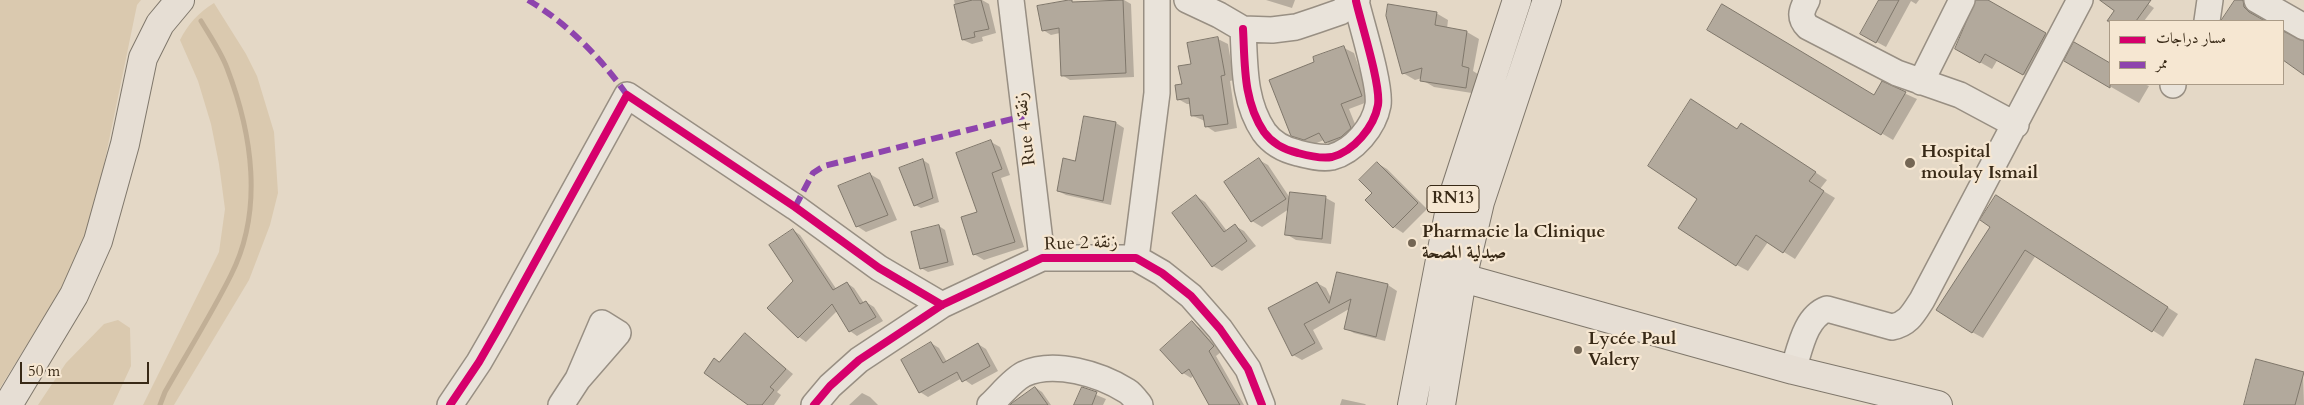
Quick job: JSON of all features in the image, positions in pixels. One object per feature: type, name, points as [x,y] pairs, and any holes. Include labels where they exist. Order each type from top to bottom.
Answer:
[{"type":"main road","points":[[8,405],[74,295],[98,241],[125,144],[143,58],[160,24],[180,0]]},
{"type":"main road","name":"RN13","points":[[1441,405],[1450,275],[1452,203],[1517,0]]},
{"type":"main road","name":"RN13","points":[[1412,405],[1450,275],[1480,202],[1546,0]]},
{"type":"main road","points":[[1450,275],[1793,370],[1938,405]]},
{"type":"street","name":"Rue 4 زنقة","points":[[1011,0],[1042,258]]},
{"type":"street","points":[[1136,258],[1157,94],[1157,0]]},
{"type":"street","points":[[1187,0],[1219,14],[1243,29],[1272,30],[1296,27],[1340,12],[1356,0],[1377,87],[1378,105],[1359,141],[1332,157],[1316,157],[1286,150],[1264,133],[1247,93],[1243,29]]},
{"type":"street","points":[[1806,0],[1801,14],[1803,22],[1808,27],[1897,73],[1960,95],[2016,125]]},
{"type":"street","points":[[1921,82],[1962,0]]},
{"type":"street","points":[[1793,370],[1811,321],[1819,312],[1827,309],[1892,327],[1901,325],[1910,319],[2016,125],[2080,0]]},
{"type":"street","points":[[2207,20],[2210,0]]},
{"type":"street","points":[[2257,0],[2304,27]]},
{"type":"street","points":[[450,405],[498,329],[627,95],[796,207],[879,268],[942,305]]},
{"type":"street","name":"Rue 2 زنقة","points":[[814,405],[830,386],[859,360],[942,305],[1042,258],[1136,258],[1162,273],[1191,296],[1220,329],[1248,369],[1262,405]]},
{"type":"street","points":[[990,405],[1022,375],[1043,368],[1072,370],[1101,378],[1129,391],[1140,405]]},
{"type":"street","points":[[560,405],[578,379]]},
{"type":"shaded area","points":[[0,0],[141,0],[137,5],[93,218],[72,272],[0,388]]},
{"type":"shaded area","points":[[214,3],[246,54],[257,76],[274,132],[278,193],[270,225],[249,280],[174,405],[143,405],[219,252],[225,209],[219,164],[211,124],[198,81],[180,40],[194,19]]},
{"type":"shaded area","points":[[118,320],[130,328],[131,366],[113,405],[38,405],[66,363],[104,324]]},
{"type":"building","points":[[981,0],[989,29],[974,32],[975,37],[962,40],[954,5]]},
{"type":"building","points":[[1072,0],[1072,2],[1123,0],[1126,73],[1061,76],[1059,28],[1042,31],[1037,6]]},
{"type":"building","points":[[1879,0],[1899,0],[1876,43],[1860,34]]},
{"type":"building","points":[[1976,0],[1988,0],[2046,33],[2023,75],[1985,54],[1980,63],[1955,49]]},
{"type":"building","points":[[2100,0],[2151,0],[2137,20],[2107,21],[2114,11]]},
{"type":"building","points":[[2235,0],[2243,0],[2244,7],[2249,12],[2263,20],[2222,20]]},
{"type":"building","points":[[1388,4],[1437,12],[1435,25],[1467,31],[1462,66],[1469,68],[1466,88],[1420,81],[1422,68],[1402,74],[1386,16]]},
{"type":"building","points":[[1722,4],[1874,95],[1882,81],[1906,92],[1881,135],[1707,30]]},
{"type":"building","points":[[2284,31],[2304,41],[2304,75],[2284,61]]},
{"type":"building","points":[[1218,37],[1225,75],[1221,76],[1228,124],[1205,127],[1203,115],[1191,116],[1189,98],[1177,100],[1175,85],[1182,84],[1178,66],[1191,64],[1187,43]]},
{"type":"building","points":[[2074,42],[2109,62],[2110,88],[2064,61]]},
{"type":"building","points":[[1344,46],[1362,96],[1341,104],[1351,128],[1341,137],[1325,143],[1319,133],[1304,140],[1291,136],[1269,80],[1314,62],[1313,57]]},
{"type":"building","points":[[1691,99],[1737,129],[1741,123],[1816,172],[1809,181],[1824,191],[1783,253],[1756,235],[1736,266],[1678,228],[1697,199],[1648,166]]},
{"type":"building","points":[[1084,116],[1116,122],[1103,201],[1057,191],[1063,158],[1075,161]]},
{"type":"building","points":[[991,140],[1002,169],[992,173],[1015,242],[973,255],[961,217],[977,212],[956,153]]},
{"type":"building","points":[[1259,158],[1286,199],[1251,222],[1224,182]]},
{"type":"building","points":[[923,159],[933,198],[914,206],[899,168]]},
{"type":"building","points":[[1377,162],[1418,203],[1393,228],[1365,200],[1372,193],[1359,180]]},
{"type":"building","points":[[870,173],[888,215],[856,227],[838,186]]},
{"type":"building","points":[[1290,192],[1326,196],[1322,239],[1285,235]]},
{"type":"building","points":[[1196,195],[1224,232],[1235,224],[1247,241],[1212,267],[1172,213]]},
{"type":"building","points":[[1996,195],[2168,307],[2152,332],[2025,250],[1972,333],[1936,310],[1990,227],[1980,220]]},
{"type":"building","points":[[939,225],[948,262],[920,269],[911,232]]},
{"type":"building","points":[[793,229],[833,290],[847,282],[860,304],[866,301],[876,317],[849,332],[832,304],[798,338],[767,308],[793,281],[769,245]]},
{"type":"building","points":[[1337,272],[1388,284],[1376,337],[1344,329],[1351,299],[1304,324],[1315,343],[1292,356],[1268,308],[1317,282],[1329,303]]},
{"type":"building","points":[[1192,321],[1214,346],[1209,351],[1240,405],[1209,405],[1189,369],[1182,374],[1160,350]]},
{"type":"building","points":[[745,333],[786,369],[770,387],[774,390],[762,405],[748,405],[704,373],[714,358],[719,362]]},
{"type":"building","points":[[931,342],[943,363],[978,343],[990,366],[962,382],[957,372],[919,393],[901,360]]},
{"type":"building","points":[[2256,359],[2304,372],[2295,405],[2244,405]]},
{"type":"building","points":[[1035,387],[1048,405],[1010,405],[1012,403]]},
{"type":"building","points":[[1082,387],[1097,392],[1092,405],[1074,405]]},
{"type":"waterway","points":[[160,405],[165,392],[231,275],[241,250],[248,224],[251,198],[248,145],[236,93],[222,56],[201,21]]},
{"type":"marked path","points":[[528,0],[570,30],[595,55],[627,95]]},
{"type":"marked path","points":[[795,207],[813,173],[824,166],[1024,116]]},
{"type":"cycle path","points":[[1243,29],[1246,82],[1252,108],[1264,132],[1275,143],[1288,150],[1315,157],[1332,157],[1348,149],[1362,137],[1372,122],[1378,105],[1377,83],[1356,1]]},
{"type":"cycle path","points":[[450,405],[479,362],[498,329],[627,95],[795,207],[879,268],[942,305]]},
{"type":"cycle path","points":[[814,405],[830,386],[859,360],[942,305],[1042,258],[1136,258],[1162,273],[1191,296],[1220,329],[1248,369],[1262,405]]},
{"type":"place","name":"Hospital moulay Ismail","points":[[1910,163]]},
{"type":"place","name":"Pharmacie la Clinique صيدلية المصحة","points":[[1412,243]]},
{"type":"place","name":"Lycée Paul Valery","points":[[1578,350]]}]
